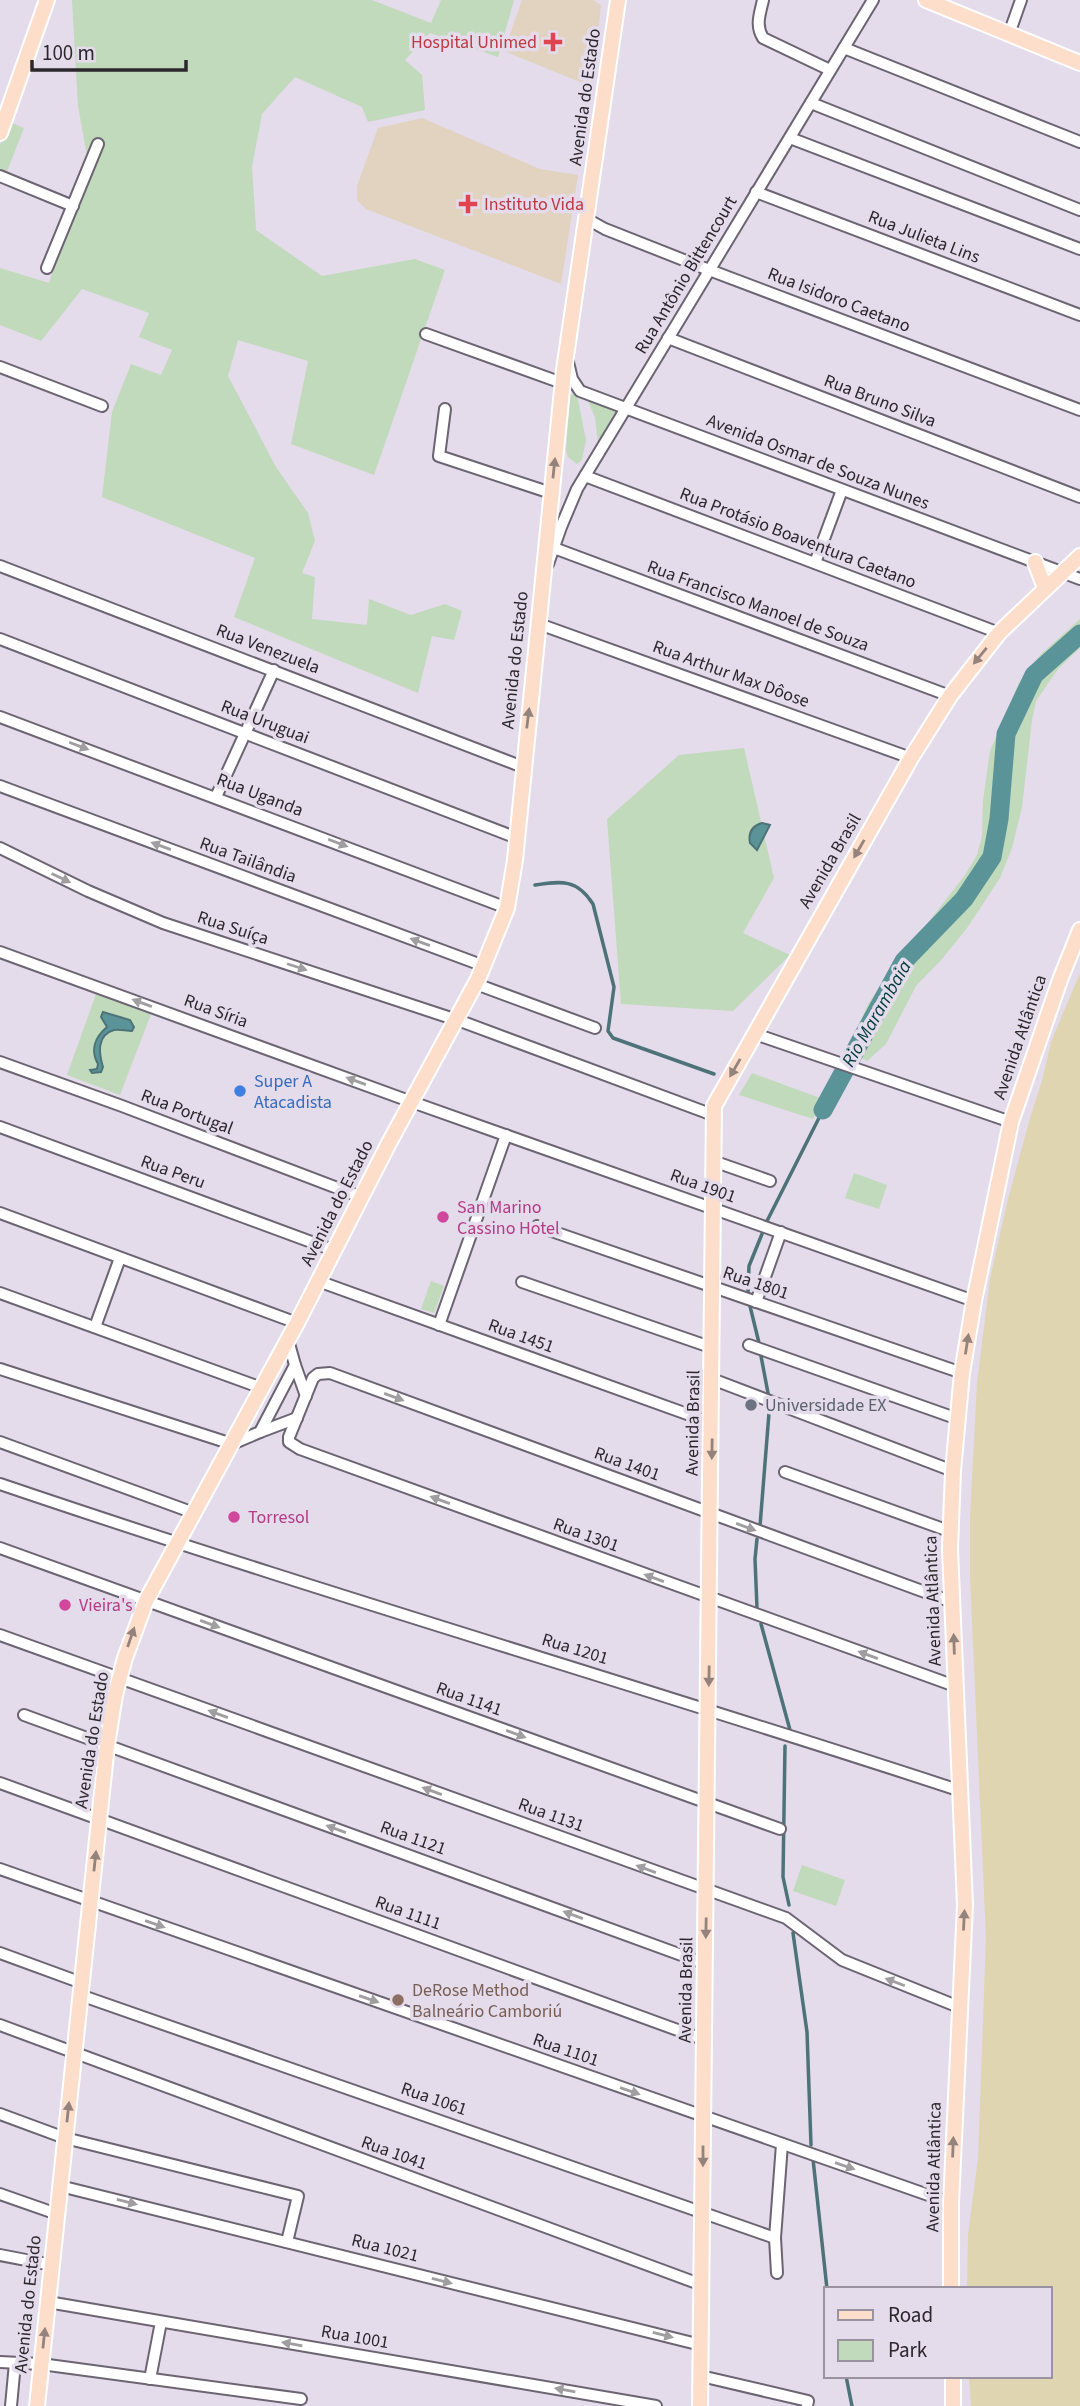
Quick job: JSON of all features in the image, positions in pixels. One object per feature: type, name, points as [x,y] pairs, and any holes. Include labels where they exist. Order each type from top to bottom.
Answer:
[{"type":"main road","points":[[0,133],[47,0]]},
{"type":"main road","name":"Avenida do Estado","points":[[37,2406],[107,1745],[119,1678],[134,1629],[146,1601],[288,1340],[361,1197],[460,1021],[507,908],[513,880],[562,383],[618,0]]},
{"type":"main road","points":[[931,1],[1080,63]]},
{"type":"main road","name":"Avenida Brasil","points":[[701,2406],[715,1209],[713,1115],[717,1098],[911,758],[950,696],[999,633],[1080,556]]},
{"type":"main road","points":[[1035,562],[1045,588]]},
{"type":"main road","name":"Avenida Atlântica","points":[[951,2287],[951,2203],[965,1905],[950,1531],[962,1373],[1011,1122],[1080,930]]},
{"type":"main road","points":[[953,2378],[953,2406]]},
{"type":"street","points":[[763,0],[758,22],[763,38],[830,70]]},
{"type":"street","name":"Rua Antônio Bittencourt","points":[[544,575],[569,507],[585,476],[873,0]]},
{"type":"street","points":[[1009,34],[1021,0]]},
{"type":"street","points":[[844,48],[1080,142]]},
{"type":"street","points":[[811,103],[1080,210]]},
{"type":"street","points":[[790,138],[1080,249]]},
{"type":"street","points":[[47,268],[98,144]]},
{"type":"street","points":[[0,176],[73,206]]},
{"type":"street","name":"Rua Julieta Lins","points":[[757,192],[1080,315]]},
{"type":"street","name":"Rua Isidoro Caetano","points":[[587,219],[605,229],[709,270],[1080,410]]},
{"type":"street","points":[[426,334],[562,383]]},
{"type":"street","name":"Rua Bruno Silva","points":[[668,338],[1080,497]]},
{"type":"street","name":"Avenida Osmar de Souza Nunes","points":[[566,356],[572,379],[580,391],[1080,579]]},
{"type":"street","points":[[0,367],[102,406]]},
{"type":"street","points":[[445,409],[439,456],[551,493]]},
{"type":"street","name":"Rua Protásio Boaventura Caetano","points":[[585,476],[999,633]]},
{"type":"street","points":[[815,563],[842,490]]},
{"type":"street","name":"Rua Francisco Manoel de Souza","points":[[554,548],[950,696]]},
{"type":"street","name":"Rua Venezuela","points":[[0,566],[523,767]]},
{"type":"street","name":"Rua Arthur Max Dôose","points":[[539,624],[911,758]]},
{"type":"street","name":"Rua Uruguai","points":[[0,639],[517,838]]},
{"type":"street","points":[[216,797],[274,670]]},
{"type":"street","name":"Rua Uganda","points":[[0,717],[507,908]]},
{"type":"street","name":"Rua Tailândia","points":[[0,786],[484,966]]},
{"type":"street","name":"Rua Suíça","points":[[0,848],[88,891],[163,923],[460,1021],[713,1115]]},
{"type":"street","name":"Rua Síria","points":[[0,952],[416,1103]]},
{"type":"street","points":[[475,984],[595,1028]]},
{"type":"street","points":[[755,1034],[1011,1122]]},
{"type":"street","name":"Rua Portugal","points":[[0,1062],[361,1197]]},
{"type":"street","name":"Rua 1901","points":[[416,1103],[974,1301]]},
{"type":"street","name":"Rua Peru","points":[[0,1127],[334,1250]]},
{"type":"street","points":[[439,1325],[506,1135]]},
{"type":"street","points":[[713,1161],[770,1181]]},
{"type":"street","points":[[0,1213],[297,1323]]},
{"type":"street","name":"Rua 1801","points":[[537,1226],[962,1373]]},
{"type":"street","points":[[756,1302],[781,1233]]},
{"type":"street","points":[[95,1327],[120,1258]]},
{"type":"street","name":"Rua 1451","points":[[318,1281],[712,1423]]},
{"type":"street","points":[[522,1282],[713,1348]]},
{"type":"street","points":[[0,1293],[262,1388]]},
{"type":"street","points":[[288,1340],[306,1396]]},
{"type":"street","points":[[749,1345],[958,1419]]},
{"type":"street","points":[[260,1432],[295,1365]]},
{"type":"street","points":[[0,1369],[232,1444],[297,1418]]},
{"type":"street","name":"Rua 1301","points":[[330,1373],[318,1374],[313,1378],[289,1437],[292,1446],[955,1686]]},
{"type":"street","name":"Rua 1401","points":[[330,1373],[952,1602]]},
{"type":"street","points":[[712,1380],[953,1471]]},
{"type":"street","points":[[0,1442],[194,1513]]},
{"type":"street","points":[[785,1472],[950,1531]]},
{"type":"street","name":"Rua 1201","points":[[0,1484],[177,1544],[709,1708],[961,1791]]},
{"type":"street","name":"Rua 1141","points":[[0,1548],[780,1829]]},
{"type":"street","name":"Rua 1131","points":[[0,1635],[786,1918],[842,1961],[959,2007]]},
{"type":"street","name":"Rua 1121","points":[[24,1715],[706,1964]]},
{"type":"street","name":"Rua 1111","points":[[0,1783],[705,2040]]},
{"type":"street","name":"Rua 1101","points":[[0,1869],[951,2203]]},
{"type":"street","name":"Rua 1061","points":[[0,1954],[81,1989],[775,2238]]},
{"type":"street","name":"Rua 1041","points":[[0,2025],[702,2285]]},
{"type":"street","points":[[0,2114],[65,2138],[298,2196]]},
{"type":"street","points":[[777,2273],[775,2238],[782,2144]]},
{"type":"street","points":[[287,2242],[300,2184]]},
{"type":"street","name":"Rua 1021","points":[[60,2186],[701,2345]]},
{"type":"street","points":[[0,2194],[57,2214]]},
{"type":"street","points":[[0,2255],[52,2265]]},
{"type":"street","name":"Rua 1001","points":[[48,2302],[656,2406]]},
{"type":"street","points":[[150,2379],[161,2322]]},
{"type":"street","points":[[0,2362],[41,2364],[301,2399]]},
{"type":"street","points":[[11,2406],[15,2363]]},
{"type":"street","points":[[701,2376],[808,2401],[807,2406]]},
{"type":"shaded area","name":"Hospital Unimed","points":[[522,0],[593,0],[601,5],[593,84],[590,86],[504,51]]},
{"type":"shaded area","name":"Instituto Vida","points":[[422,118],[540,169],[578,175],[561,284],[366,209],[357,200],[357,186],[378,128]]},
{"type":"shaded area","points":[[762,823],[770,825],[757,850],[750,843],[750,836],[753,828]]},
{"type":"shaded area","points":[[103,1012],[130,1020],[134,1027],[132,1031],[114,1030],[104,1036],[100,1046],[103,1067],[101,1072],[92,1073],[90,1070],[97,1069],[98,1064],[94,1054],[95,1044],[107,1027],[101,1017]]},
{"type":"green space","points":[[72,0],[372,0],[431,23],[441,0],[514,0],[498,57],[430,33],[405,60],[422,75],[425,110],[368,122],[362,107],[295,77],[262,114],[252,167],[256,230],[322,276],[415,259],[445,270],[374,475],[291,444],[308,361],[238,340],[228,376],[276,467],[308,513],[315,541],[302,573],[315,577],[312,619],[367,625],[369,599],[411,615],[445,604],[462,611],[454,640],[432,636],[418,693],[234,617],[255,558],[102,497],[112,412],[131,364],[161,375],[172,350],[139,337],[149,313],[82,289],[41,341],[0,325],[0,268],[49,283],[87,156],[78,106]]},
{"type":"green space","points":[[9,122],[24,128],[6,174],[0,171],[0,145]]},
{"type":"green space","points":[[570,394],[577,395],[586,440],[582,460],[577,464],[568,457],[566,450]]},
{"type":"green space","points":[[587,399],[618,410],[598,443],[595,417]]},
{"type":"green space","points":[[1080,619],[1080,648],[1058,669],[1036,701],[1022,807],[1012,848],[1000,878],[967,928],[916,986],[886,1044],[867,1061],[848,1050],[868,1004],[965,875],[977,855],[982,836],[983,801],[990,751],[1019,683],[1040,655]]},
{"type":"green space","points":[[744,748],[774,878],[743,933],[790,955],[733,1011],[621,1004],[607,819],[679,755]]},
{"type":"green space","points":[[96,994],[151,1014],[120,1095],[67,1075]],"holes":[[[108,1012],[129,1020],[124,1031],[116,1029],[105,1037],[98,1064],[95,1058],[107,1028]]]},
{"type":"green space","points":[[752,1073],[823,1099],[813,1119],[739,1095]]},
{"type":"green space","points":[[854,1173],[887,1185],[879,1209],[845,1198]]},
{"type":"green space","points":[[431,1281],[444,1286],[434,1313],[421,1309]]},
{"type":"green space","points":[[802,1865],[845,1880],[836,1906],[793,1891]]},
{"type":"sand","points":[[1080,973],[1080,2406],[971,2406],[969,2378],[1052,2378],[1052,2287],[967,2287],[968,2235],[978,2158],[986,1938],[970,1576],[970,1517],[977,1383],[990,1279],[1007,1203],[1051,1042]]},
{"type":"waterway","name":"Rio Marambaia","points":[[823,1110],[904,961],[964,899],[992,857],[999,819],[1006,734],[1034,675],[1080,634]]},
{"type":"waterway","name":"Rio Marambaia","points":[[535,885],[561,883],[575,886],[593,904],[614,987],[608,1031],[613,1038],[714,1074]]},
{"type":"waterway","points":[[767,1221],[823,1110]]},
{"type":"waterway","points":[[748,1293],[749,1266],[762,1234]]},
{"type":"waterway","points":[[750,1306],[759,1343]]},
{"type":"waterway","points":[[761,1356],[768,1393]]},
{"type":"waterway","points":[[760,1526],[769,1413]]},
{"type":"waterway","points":[[757,1539],[757,1608]]},
{"type":"waterway","points":[[761,1624],[790,1730]]},
{"type":"waterway","points":[[785,1746],[783,1877],[789,1905]]},
{"type":"waterway","points":[[793,1933],[807,2032],[811,2145]]},
{"type":"waterway","points":[[813,2159],[827,2287]]},
{"type":"waterway","points":[[846,2378],[852,2406]]},
{"type":"place","name":"Hospital Unimed","points":[[553,42]]},
{"type":"place","name":"Instituto Vida","points":[[468,204]]},
{"type":"place","name":"Super A Atacadista","points":[[240,1091]]},
{"type":"place","name":"San Marino Cassino Hotel","points":[[443,1217]]},
{"type":"place","name":"Universidade EX","points":[[751,1405]]},
{"type":"place","name":"Torresol","points":[[234,1517]]},
{"type":"place","name":"Vieira's","points":[[65,1605]]},
{"type":"place","name":"DeRose Method Balneário Camboriú","points":[[398,2000]]}]
